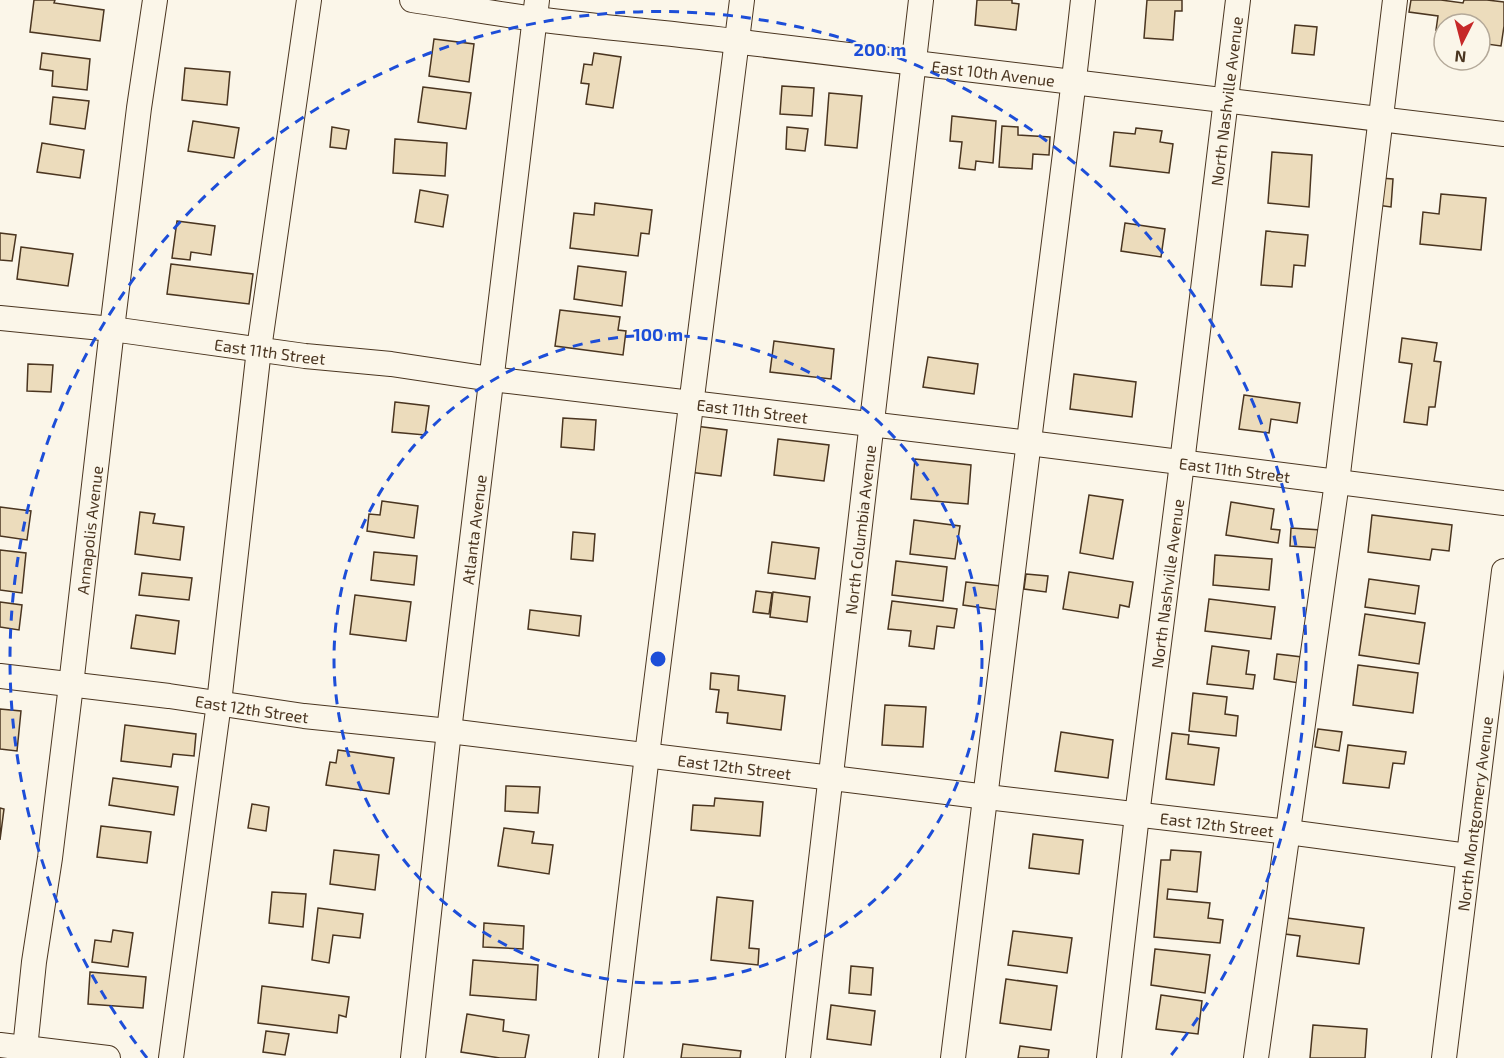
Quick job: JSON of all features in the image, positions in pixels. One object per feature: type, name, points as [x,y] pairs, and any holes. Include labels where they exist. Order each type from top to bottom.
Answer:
[{"type":"street","name":"Annapolis Avenue","points":[[25,1053],[34,962],[50,858],[139,108],[155,0]]},
{"type":"street","points":[[171,1058],[219,703],[259,349],[309,0]]},
{"type":"street","name":"East 10th Avenue","points":[[412,0],[536,10],[738,41],[913,64],[1074,81],[1504,134]]},
{"type":"street","points":[[611,1058],[742,0]]},
{"type":"street","name":"North Columbia Avenue","points":[[798,1058],[921,0]]},
{"type":"street","points":[[953,1058],[987,797],[1083,0]]},
{"type":"street","name":"North Nashville Avenue","points":[[1109,1058],[1238,0]]},
{"type":"street","points":[[1256,1058],[1337,482],[1395,0]]},
{"type":"street","name":"Atlanta Avenue","points":[[413,1058],[449,732],[536,10]]},
{"type":"street","name":"East 11th Street","points":[[0,318],[112,329],[305,356],[391,364],[491,379],[1029,443],[1504,503]]},
{"type":"street","name":"North Montgomery Avenue","points":[[1444,1058],[1504,571]]},
{"type":"street","name":"East 12th Street","points":[[0,676],[169,696],[304,716],[1288,832],[1468,856]]},
{"type":"street","points":[[0,1045],[25,1053],[108,1058]]},
{"type":"building","points":[[34,0],[55,0],[54,3],[104,10],[100,41],[30,32]]},
{"type":"building","points":[[977,0],[1012,0],[1012,3],[1019,4],[1016,30],[975,25]]},
{"type":"building","points":[[1147,0],[1182,0],[1182,11],[1175,11],[1173,40],[1144,38]]},
{"type":"building","points":[[1411,0],[1463,3],[1464,0],[1504,2],[1501,46],[1492,45],[1492,12],[1432,12],[1432,15],[1409,12]]},
{"type":"building","points":[[1295,25],[1317,27],[1314,55],[1292,53]]},
{"type":"building","points":[[434,39],[474,44],[469,82],[429,76]]},
{"type":"building","points":[[42,53],[90,59],[87,90],[52,86],[53,71],[40,69]]},
{"type":"building","points":[[594,53],[621,57],[613,108],[586,104],[589,84],[581,83],[584,64],[592,65]]},
{"type":"building","points":[[185,68],[230,72],[227,105],[182,100]]},
{"type":"building","points":[[782,86],[814,88],[812,116],[780,114]]},
{"type":"building","points":[[423,87],[471,93],[466,129],[418,122]]},
{"type":"building","points":[[829,93],[862,96],[857,148],[825,145]]},
{"type":"building","points":[[53,97],[89,101],[85,129],[50,124]]},
{"type":"building","points":[[952,116],[996,121],[993,163],[976,161],[975,170],[959,168],[962,142],[950,141]]},
{"type":"building","points":[[193,121],[239,128],[234,158],[188,151]]},
{"type":"building","points":[[1002,126],[1018,127],[1018,135],[1050,137],[1049,155],[1033,154],[1032,169],[999,167]]},
{"type":"building","points":[[332,127],[349,130],[346,149],[330,147]]},
{"type":"building","points":[[787,127],[808,129],[805,151],[786,149]]},
{"type":"building","points":[[1136,128],[1162,131],[1160,142],[1173,144],[1169,173],[1110,166],[1114,132],[1135,134]]},
{"type":"building","points":[[395,139],[447,143],[445,176],[393,173]]},
{"type":"building","points":[[42,143],[84,150],[80,178],[37,172]]},
{"type":"building","points":[[1272,152],[1312,155],[1309,207],[1268,203]]},
{"type":"building","points":[[1380,178],[1393,179],[1391,207],[1377,205]]},
{"type":"building","points":[[420,190],[448,195],[443,227],[415,222]]},
{"type":"building","points":[[1441,194],[1486,198],[1481,250],[1420,244],[1423,212],[1439,214]]},
{"type":"building","points":[[595,203],[652,210],[649,234],[641,233],[638,256],[570,248],[574,213],[594,215]]},
{"type":"building","points":[[177,221],[215,226],[211,255],[191,252],[190,260],[172,258]]},
{"type":"building","points":[[1125,223],[1165,229],[1161,257],[1121,251]]},
{"type":"building","points":[[1266,231],[1308,235],[1305,266],[1294,265],[1292,287],[1261,285]]},
{"type":"building","points":[[0,233],[16,235],[12,261],[0,260]]},
{"type":"building","points":[[21,247],[73,254],[68,286],[17,279]]},
{"type":"building","points":[[171,264],[253,274],[249,304],[167,294]]},
{"type":"building","points":[[578,266],[626,272],[622,306],[574,299]]},
{"type":"building","points":[[560,310],[620,317],[618,330],[626,331],[623,355],[555,346]]},
{"type":"building","points":[[1402,338],[1437,343],[1434,361],[1441,362],[1435,407],[1429,407],[1427,425],[1404,422],[1412,364],[1399,362]]},
{"type":"building","points":[[774,341],[834,349],[831,379],[770,372]]},
{"type":"building","points":[[928,357],[978,364],[974,394],[923,387]]},
{"type":"building","points":[[28,364],[53,365],[51,392],[27,391]]},
{"type":"building","points":[[1074,374],[1136,382],[1132,417],[1070,409]]},
{"type":"building","points":[[1244,395],[1300,403],[1297,423],[1271,419],[1269,433],[1239,429]]},
{"type":"building","points":[[395,402],[429,406],[425,435],[392,432]]},
{"type":"building","points":[[563,418],[596,420],[594,450],[561,447]]},
{"type":"building","points":[[695,426],[727,430],[721,476],[689,472]]},
{"type":"building","points":[[778,439],[829,445],[824,481],[774,475]]},
{"type":"building","points":[[915,459],[971,465],[968,504],[911,499]]},
{"type":"building","points":[[1089,495],[1123,500],[1113,559],[1080,553]]},
{"type":"building","points":[[382,501],[418,506],[414,538],[367,531],[369,514],[380,515]]},
{"type":"building","points":[[1231,502],[1274,509],[1271,529],[1280,530],[1278,543],[1226,535]]},
{"type":"building","points":[[0,507],[31,511],[27,540],[0,536]]},
{"type":"building","points":[[140,512],[155,514],[153,523],[184,527],[180,560],[135,554]]},
{"type":"building","points":[[1372,515],[1452,525],[1449,551],[1432,549],[1430,560],[1368,552]]},
{"type":"building","points":[[914,520],[960,526],[955,559],[910,554]]},
{"type":"building","points":[[1291,528],[1321,530],[1320,548],[1290,546]]},
{"type":"building","points":[[573,532],[595,534],[593,561],[571,559]]},
{"type":"building","points":[[772,542],[819,548],[815,579],[768,573]]},
{"type":"building","points":[[0,550],[26,553],[22,593],[0,590]]},
{"type":"building","points":[[374,552],[417,556],[414,585],[371,580]]},
{"type":"building","points":[[1215,555],[1272,559],[1269,590],[1213,585]]},
{"type":"building","points":[[896,561],[947,567],[943,601],[892,595]]},
{"type":"building","points":[[1069,572],[1133,582],[1129,607],[1120,605],[1118,618],[1063,609]]},
{"type":"building","points":[[142,573],[192,578],[189,600],[139,595]]},
{"type":"building","points":[[1026,574],[1048,576],[1046,592],[1024,589]]},
{"type":"building","points":[[1369,579],[1419,586],[1415,614],[1365,607]]},
{"type":"building","points":[[966,582],[1001,586],[998,610],[963,605]]},
{"type":"building","points":[[756,591],[772,593],[769,614],[753,612]]},
{"type":"building","points":[[773,592],[810,597],[807,622],[770,617]]},
{"type":"building","points":[[355,595],[411,602],[406,641],[350,634]]},
{"type":"building","points":[[1209,599],[1275,607],[1271,639],[1205,631]]},
{"type":"building","points":[[892,601],[957,609],[954,628],[937,626],[934,649],[909,646],[911,631],[888,629]]},
{"type":"building","points":[[0,602],[22,605],[19,630],[0,627]]},
{"type":"building","points":[[530,610],[581,616],[579,636],[528,629]]},
{"type":"building","points":[[1365,614],[1425,623],[1419,664],[1359,655]]},
{"type":"building","points":[[136,615],[179,621],[175,654],[131,648]]},
{"type":"building","points":[[1212,646],[1249,651],[1246,674],[1255,675],[1253,689],[1207,684]]},
{"type":"building","points":[[1277,654],[1302,657],[1299,683],[1274,679]]},
{"type":"building","points":[[1358,665],[1418,673],[1413,713],[1353,705]]},
{"type":"building","points":[[711,673],[739,676],[738,690],[785,696],[781,730],[727,723],[728,713],[716,712],[719,690],[710,689]]},
{"type":"building","points":[[1193,693],[1227,697],[1225,714],[1238,716],[1236,736],[1189,731]]},
{"type":"building","points":[[885,705],[926,707],[923,747],[882,745]]},
{"type":"building","points":[[0,709],[21,711],[17,751],[0,749]]},
{"type":"building","points":[[125,725],[196,734],[194,756],[173,754],[171,767],[121,761]]},
{"type":"building","points":[[1318,729],[1342,732],[1339,751],[1315,747]]},
{"type":"building","points":[[1061,732],[1113,740],[1108,778],[1055,771]]},
{"type":"building","points":[[1172,733],[1189,735],[1188,744],[1219,748],[1214,785],[1166,779]]},
{"type":"building","points":[[1348,745],[1406,752],[1404,764],[1393,763],[1389,788],[1343,783]]},
{"type":"building","points":[[338,750],[394,758],[389,794],[326,785],[330,762],[336,763]]},
{"type":"building","points":[[113,778],[178,787],[174,815],[109,805]]},
{"type":"building","points":[[506,786],[540,787],[538,813],[505,811]]},
{"type":"building","points":[[715,798],[763,802],[760,836],[691,830],[693,805],[714,806]]},
{"type":"building","points":[[252,804],[269,807],[266,831],[248,828]]},
{"type":"building","points":[[0,808],[4,809],[0,840]]},
{"type":"building","points":[[101,826],[151,832],[147,863],[97,857]]},
{"type":"building","points":[[504,828],[534,832],[532,843],[553,845],[549,874],[498,866]]},
{"type":"building","points":[[1033,834],[1083,840],[1079,874],[1029,868]]},
{"type":"building","points":[[334,850],[379,855],[375,890],[330,884]]},
{"type":"building","points":[[1171,850],[1201,852],[1197,892],[1168,889],[1167,899],[1210,903],[1208,918],[1223,920],[1220,943],[1154,937],[1161,860],[1170,860]]},
{"type":"building","points":[[272,892],[306,894],[303,927],[269,923]]},
{"type":"building","points":[[717,897],[753,901],[749,948],[759,949],[758,965],[711,960]]},
{"type":"building","points":[[318,908],[363,914],[360,938],[333,935],[329,963],[312,960]]},
{"type":"building","points":[[1287,918],[1364,928],[1359,964],[1297,956],[1300,936],[1285,934]]},
{"type":"building","points":[[484,923],[524,926],[523,949],[483,947]]},
{"type":"building","points":[[113,930],[133,933],[128,967],[92,962],[95,940],[111,942]]},
{"type":"building","points":[[1013,931],[1072,938],[1067,973],[1008,965]]},
{"type":"building","points":[[1155,949],[1210,955],[1205,993],[1151,985]]},
{"type":"building","points":[[473,960],[538,965],[536,1000],[470,995]]},
{"type":"building","points":[[851,966],[873,968],[871,995],[849,993]]},
{"type":"building","points":[[90,972],[146,977],[143,1008],[88,1004]]},
{"type":"building","points":[[1006,979],[1057,986],[1051,1030],[1000,1023]]},
{"type":"building","points":[[262,986],[349,997],[346,1017],[339,1015],[337,1033],[258,1023]]},
{"type":"building","points":[[1161,995],[1202,1001],[1198,1034],[1156,1029]]},
{"type":"building","points":[[831,1005],[875,1011],[871,1045],[827,1039]]},
{"type":"building","points":[[467,1014],[504,1020],[503,1031],[529,1035],[525,1058],[500,1058],[461,1052]]},
{"type":"building","points":[[1313,1025],[1367,1029],[1365,1058],[1310,1058]]},
{"type":"building","points":[[266,1031],[289,1034],[285,1055],[263,1052]]},
{"type":"building","points":[[683,1044],[741,1051],[740,1058],[681,1058]]},
{"type":"building","points":[[1020,1046],[1049,1050],[1048,1058],[1018,1058]]}]
